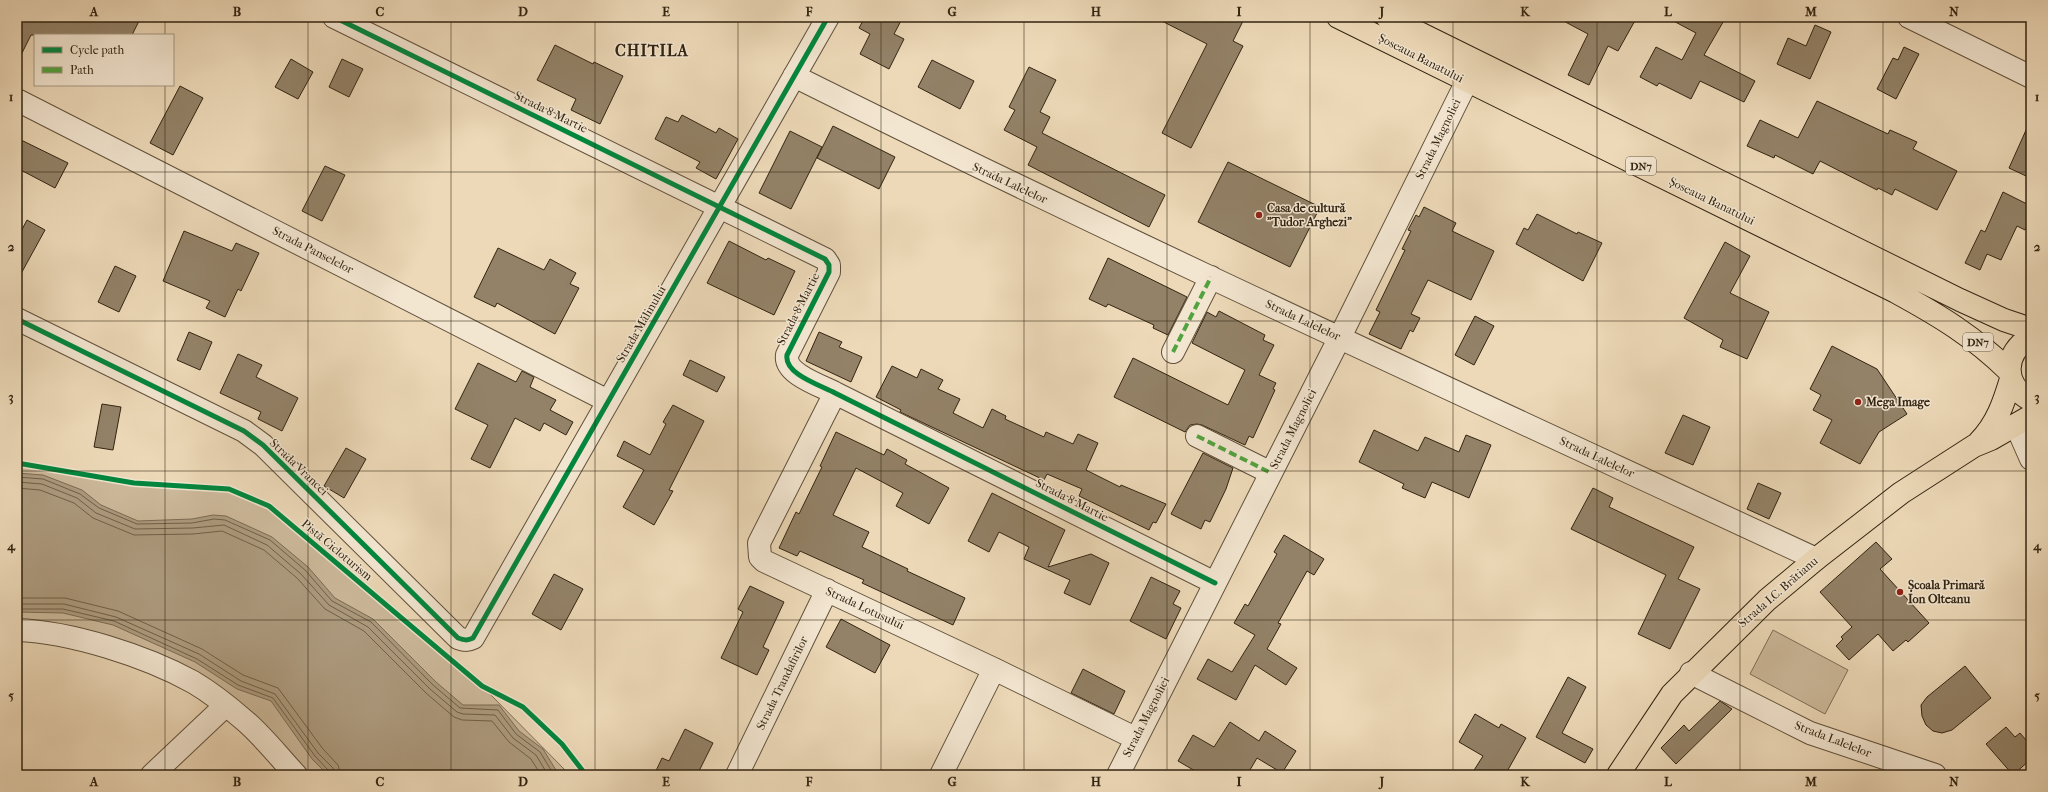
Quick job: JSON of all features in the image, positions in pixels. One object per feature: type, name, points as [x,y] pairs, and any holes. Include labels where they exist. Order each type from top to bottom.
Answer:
[{"type":"main road","name":"Șoseaua Banatului","points":[[1338,17],[1896,292],[1964,331],[1984,346],[2010,375]]},
{"type":"main road","name":"Șoseaua Banatului","points":[[1386,17],[1960,300],[2004,320],[2031,329]]},
{"type":"main road","name":"Strada I.C. Brătianu","points":[[1974,446],[1993,424],[2004,402],[2010,375],[2010,360],[2015,350],[2031,337]]},
{"type":"main road","name":"DN7","points":[[2010,375],[2015,388],[2023,396],[2031,400]]},
{"type":"main road","name":"Strada I.C. Brătianu","points":[[1618,775],[1672,694],[1691,673],[1767,600],[1816,559],[1902,493],[1974,446],[2023,420]]},
{"type":"street","name":"Strada 8 Martie","points":[[334,17],[825,259],[829,264],[829,272],[786,355],[786,360],[790,369],[1215,583]]},
{"type":"street","name":"Strada Mălinului","points":[[469,640],[473,638],[828,17]]},
{"type":"street","points":[[1909,17],[2031,77]]},
{"type":"street","name":"Strada Lalelelor","points":[[794,76],[952,155],[1816,559]]},
{"type":"street","name":"Strada Magnoliei","points":[[1118,775],[1135,738],[1340,337],[1467,81]]},
{"type":"street","name":"Strada Panselelor","points":[[17,100],[608,400]]},
{"type":"street","points":[[1173,352],[1211,277]]},
{"type":"street","name":"Strada Vrancei","points":[[17,319],[244,431],[263,445],[458,638],[465,641],[469,640]]},
{"type":"street","name":"Strada Lotusului","points":[[835,393],[759,543],[760,556],[769,564],[994,669],[1135,738]]},
{"type":"street","points":[[2023,420],[2031,459]]},
{"type":"street","points":[[1196,436],[1271,473]]},
{"type":"street","name":"Strada Trandafirilor","points":[[737,775],[827,590]]},
{"type":"street","points":[[17,630],[30,630],[101,645],[162,667],[194,683],[244,720],[296,775]]},
{"type":"street","points":[[941,775],[994,669]]},
{"type":"street","name":"Strada Lalelelor","points":[[1691,673],[1810,733],[1935,775]]},
{"type":"street","points":[[152,775],[225,706]]},
{"type":"shaded area","points":[[17,463],[134,483],[229,489],[269,506],[482,686],[570,775],[308,775],[260,722],[120,643],[17,636]]},
{"type":"shaded area","points":[[1773,630],[1848,670],[1825,714],[1750,674]]},
{"type":"water","points":[[17,473],[43,475],[82,490],[101,505],[138,521],[192,519],[213,515],[226,516],[272,537],[308,567],[335,598],[373,619],[436,682],[463,705],[499,705],[519,731],[543,749],[559,775],[328,775],[312,759],[271,701],[237,689],[195,662],[113,625],[63,613],[17,612]]},
{"type":"building","points":[[17,17],[141,17],[132,34],[31,35],[17,63]]},
{"type":"building","points":[[865,17],[903,17],[894,34],[904,39],[889,69],[860,54],[870,34],[859,28]]},
{"type":"building","points":[[1154,17],[1234,17],[1243,21],[1233,41],[1243,46],[1191,148],[1162,133],[1207,44]]},
{"type":"building","points":[[1556,17],[1637,17],[1618,51],[1608,46],[1589,85],[1568,75],[1588,34]]},
{"type":"building","points":[[1666,17],[1726,17],[1704,55],[1755,81],[1744,102],[1700,81],[1691,99],[1659,83],[1657,86],[1640,77],[1656,47],[1682,60],[1696,33]]},
{"type":"building","points":[[1815,25],[1831,32],[1810,79],[1777,64],[1788,38],[1806,46]]},
{"type":"building","points":[[555,45],[593,64],[594,62],[623,76],[600,124],[571,110],[576,99],[537,80]]},
{"type":"building","points":[[1904,47],[1919,54],[1896,99],[1877,89],[1893,58],[1898,60]]},
{"type":"building","points":[[291,59],[313,72],[298,99],[275,87]]},
{"type":"building","points":[[342,59],[363,69],[349,97],[329,87]]},
{"type":"building","points":[[932,60],[974,81],[960,109],[918,87]]},
{"type":"building","points":[[1029,67],[1056,80],[1040,112],[1050,117],[1042,133],[1165,195],[1149,227],[1028,165],[1037,147],[1004,130],[1015,110],[1009,107]]},
{"type":"building","points":[[180,86],[203,98],[173,155],[150,143]]},
{"type":"building","points":[[1817,101],[1888,134],[1890,130],[1917,142],[1913,149],[1957,171],[1937,210],[1895,189],[1892,195],[1878,188],[1877,190],[1820,161],[1813,174],[1775,155],[1774,158],[1747,146],[1760,120],[1798,138]]},
{"type":"building","points":[[682,115],[716,133],[719,128],[738,139],[716,179],[696,168],[700,162],[655,139],[666,117],[678,122]]},
{"type":"building","points":[[2031,119],[2031,165],[2026,176],[2009,168]]},
{"type":"building","points":[[833,126],[895,157],[879,189],[817,158]]},
{"type":"building","points":[[790,131],[822,147],[791,209],[759,193]]},
{"type":"building","points":[[17,138],[68,163],[55,188],[17,168]]},
{"type":"building","name":"Casa de cultură \"Tudor Arghezi\"","points":[[1228,162],[1320,207],[1290,267],[1198,222]]},
{"type":"building","points":[[325,166],[345,175],[322,221],[302,211]]},
{"type":"building","points":[[2003,192],[2031,206],[2031,219],[2025,230],[2017,226],[2001,260],[1987,254],[1980,270],[1965,263],[1981,230],[1985,232]]},
{"type":"building","points":[[1424,207],[1456,223],[1452,231],[1494,251],[1471,300],[1428,280],[1411,314],[1420,318],[1413,332],[1410,330],[1401,349],[1369,334],[1380,312],[1376,310],[1405,250],[1402,249],[1411,231],[1408,230],[1416,215],[1419,217]]},
{"type":"building","points":[[1537,214],[1577,234],[1578,232],[1602,243],[1583,281],[1516,244],[1524,228],[1528,230]]},
{"type":"building","points":[[27,220],[45,230],[17,281],[17,239]]},
{"type":"building","points":[[184,231],[232,251],[236,243],[259,253],[241,291],[238,289],[225,317],[206,308],[210,301],[163,281]]},
{"type":"building","points":[[729,241],[766,260],[768,258],[795,271],[774,315],[707,283]]},
{"type":"building","points":[[1725,242],[1750,256],[1730,293],[1769,312],[1747,359],[1720,347],[1723,340],[1684,318]]},
{"type":"building","points":[[498,248],[544,270],[550,259],[576,273],[570,284],[579,288],[555,334],[497,303],[495,307],[474,297]]},
{"type":"building","points":[[1108,258],[1187,297],[1168,335],[1153,328],[1154,325],[1108,304],[1106,307],[1089,299]]},
{"type":"building","points":[[115,266],[136,276],[119,312],[98,302]]},
{"type":"building","points":[[1219,311],[1265,335],[1263,340],[1274,345],[1259,375],[1276,383],[1273,389],[1275,390],[1253,438],[1249,436],[1245,445],[1202,425],[1190,425],[1185,432],[1114,397],[1133,358],[1228,405],[1245,370],[1192,343],[1207,312],[1216,317]]},
{"type":"building","points":[[1475,316],[1494,326],[1474,365],[1455,355]]},
{"type":"building","points":[[189,332],[212,342],[200,370],[177,360]]},
{"type":"building","points":[[819,332],[842,342],[839,347],[862,357],[851,382],[806,361]]},
{"type":"building","name":"Mega Image","points":[[1832,346],[1877,369],[1907,414],[1879,432],[1860,464],[1820,443],[1832,420],[1813,410],[1821,395],[1810,389]]},
{"type":"building","points":[[238,354],[262,365],[256,377],[298,398],[282,431],[258,419],[261,412],[220,393]]},
{"type":"building","points":[[690,360],[725,377],[717,392],[683,375]]},
{"type":"building","points":[[478,363],[516,382],[522,371],[534,377],[530,387],[556,400],[550,410],[573,422],[566,435],[544,423],[540,431],[515,418],[490,468],[471,459],[488,425],[455,409]]},
{"type":"building","points":[[892,366],[917,378],[921,369],[943,380],[938,389],[960,399],[953,413],[983,428],[992,409],[1006,416],[1005,419],[1044,437],[1046,432],[1073,444],[1078,434],[1098,443],[1086,470],[1120,487],[1121,485],[1166,504],[1156,523],[1153,522],[1149,530],[1079,496],[1082,489],[1047,474],[1044,480],[900,412],[901,410],[876,397]]},
{"type":"building","points":[[102,404],[121,407],[113,450],[94,447]]},
{"type":"building","points":[[673,405],[704,421],[669,490],[673,491],[654,525],[623,507],[644,470],[617,456],[624,441],[650,455],[666,424],[663,422]]},
{"type":"building","points":[[1683,415],[1710,427],[1693,465],[1665,453]]},
{"type":"building","points":[[1374,430],[1418,451],[1425,437],[1459,452],[1466,435],[1491,445],[1469,498],[1432,482],[1425,498],[1402,488],[1404,484],[1359,462]]},
{"type":"building","points":[[836,432],[884,455],[887,449],[907,460],[905,464],[949,488],[929,524],[896,506],[903,493],[856,468],[833,515],[869,532],[862,547],[908,569],[907,571],[965,598],[953,625],[862,583],[864,580],[800,551],[797,556],[779,548],[796,512],[799,514],[822,467],[820,466]]},
{"type":"building","points":[[346,448],[366,459],[344,498],[324,486]]},
{"type":"building","points":[[1203,453],[1233,468],[1226,489],[1210,522],[1205,520],[1201,529],[1171,514]]},
{"type":"building","points":[[1758,483],[1781,493],[1769,519],[1747,509]]},
{"type":"building","points":[[1593,488],[1613,498],[1609,507],[1694,547],[1678,579],[1700,589],[1670,649],[1638,634],[1666,575],[1571,529]]},
{"type":"building","points":[[992,493],[1065,530],[1048,567],[1091,554],[1109,563],[1090,605],[1064,593],[1070,580],[1024,559],[1029,547],[999,532],[989,552],[968,541]]},
{"type":"building","points":[[1284,535],[1324,559],[1314,575],[1307,571],[1278,623],[1281,624],[1267,649],[1297,668],[1286,685],[1255,665],[1236,700],[1197,679],[1208,659],[1232,672],[1255,635],[1234,623],[1245,604],[1248,606],[1277,554],[1274,552]]},
{"type":"building","points":[[1876,542],[1892,559],[1880,569],[1929,623],[1908,642],[1906,640],[1893,651],[1878,634],[1849,660],[1836,646],[1843,639],[1841,637],[1852,627],[1820,592]]},
{"type":"building","points":[[554,574],[583,589],[561,630],[532,614]]},
{"type":"building","points":[[1151,577],[1180,591],[1173,604],[1181,608],[1166,639],[1130,621]]},
{"type":"building","points":[[750,586],[784,602],[763,647],[769,650],[757,675],[721,658],[743,612],[738,609]]},
{"type":"building","points":[[841,619],[890,645],[875,673],[826,647]]},
{"type":"building","points":[[1965,666],[1991,698],[1952,730],[1942,733],[1933,731],[1926,725],[1922,716],[1921,705],[1927,697]]},
{"type":"building","points":[[1083,669],[1125,691],[1114,714],[1071,693]]},
{"type":"building","points":[[1568,677],[1586,687],[1562,733],[1593,749],[1585,763],[1536,737]]},
{"type":"building","points":[[1720,701],[1732,709],[1676,764],[1661,748],[1684,725],[1689,731]]},
{"type":"building","points":[[1475,714],[1499,728],[1501,724],[1526,738],[1505,775],[1471,775],[1483,756],[1459,742]]},
{"type":"building","points":[[1230,722],[1259,741],[1265,731],[1296,751],[1282,773],[1257,758],[1247,775],[1202,775],[1178,761],[1193,735],[1214,747]]},
{"type":"building","points":[[2006,727],[2015,737],[2020,733],[2031,746],[2031,759],[2013,775],[1986,744]]},
{"type":"building","points":[[685,729],[713,743],[697,775],[654,775],[662,758],[669,761]]},
{"type":"marked path","points":[[1173,352],[1211,277]]},
{"type":"marked path","points":[[1197,436],[1271,473]]},
{"type":"cycle path","points":[[334,17],[825,259],[829,265],[829,272],[787,355],[791,368],[797,373],[804,378],[1215,583]]},
{"type":"cycle path","points":[[17,319],[244,431],[263,445],[458,638],[466,640],[471,639],[473,638],[828,17]]},
{"type":"cycle path","name":"Pistă Cicloturism","points":[[17,463],[134,483],[229,489],[269,506],[482,686],[523,707],[562,744],[586,775]]},
{"type":"place","name":"Casa de cultură \"Tudor Arghezi\"","points":[[1259,215]]},
{"type":"place","name":"Mega Image","points":[[1858,402]]},
{"type":"place","name":"Școala Primară Ion Olteanu","points":[[1900,592]]},
{"type":"district","name":"CHITILA","points":[[652,50]]}]
